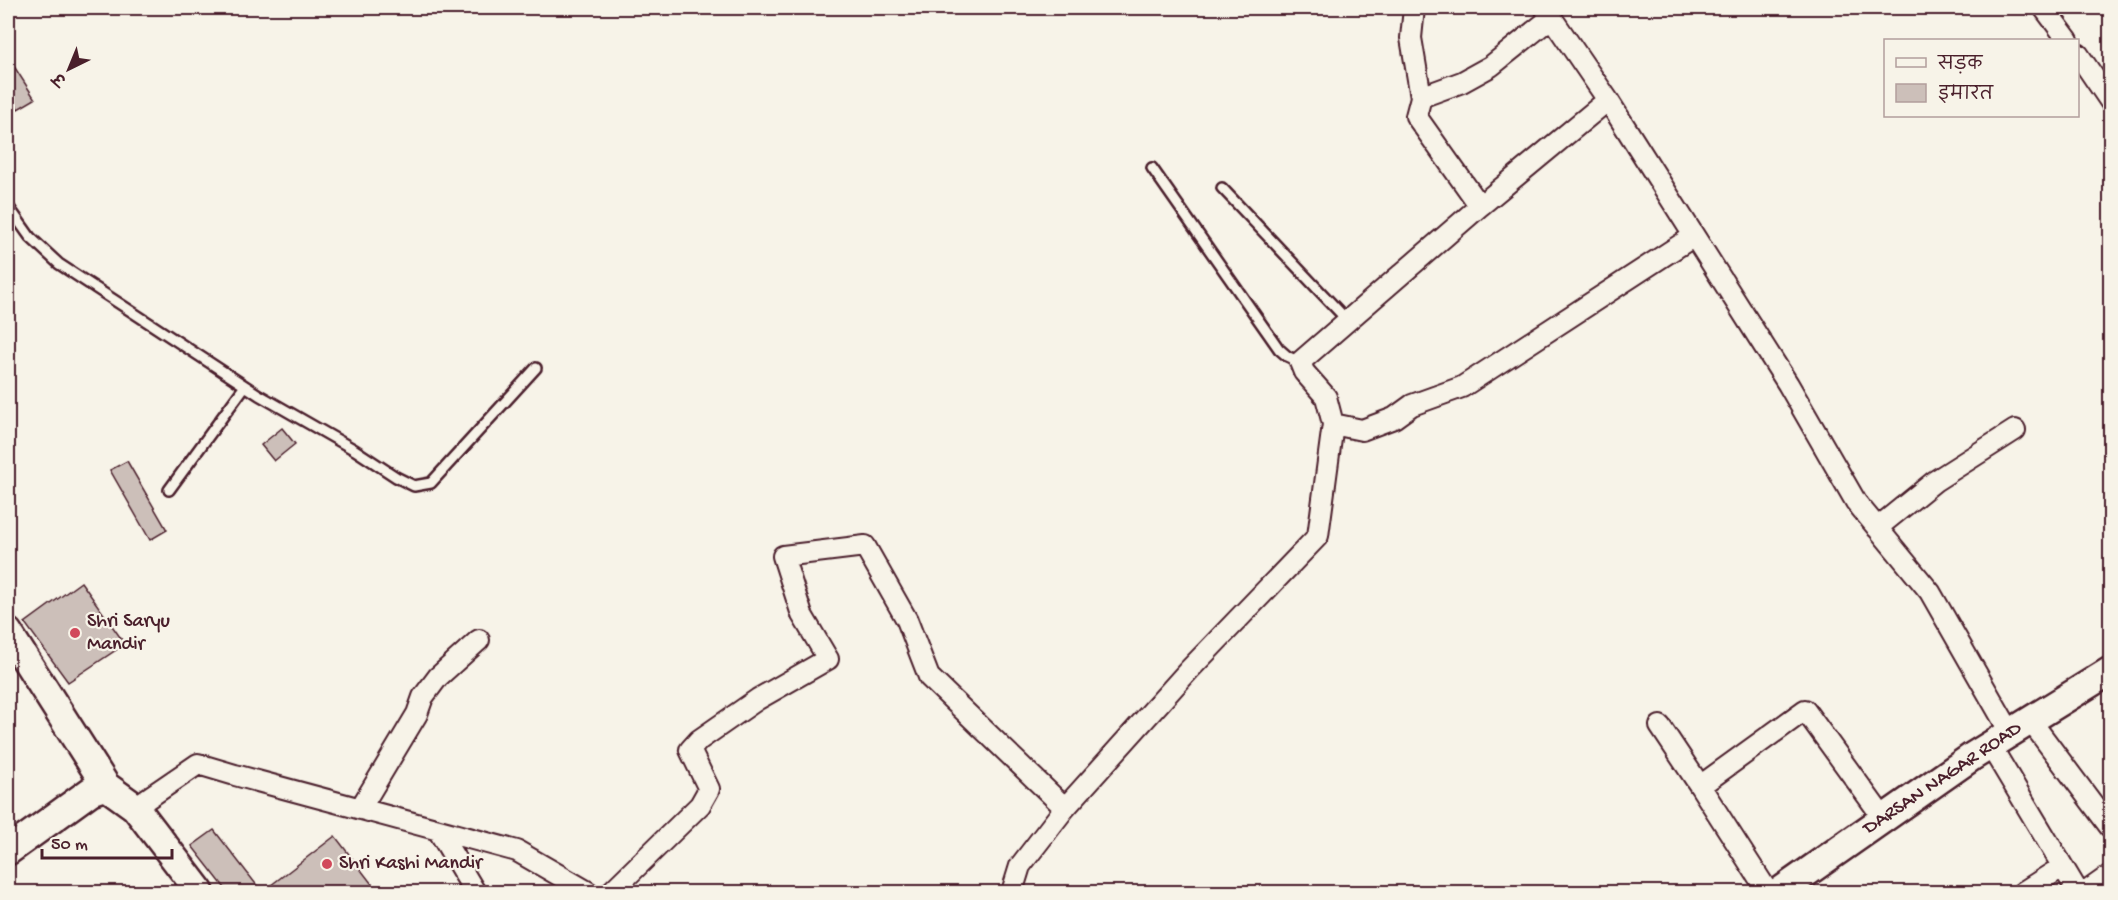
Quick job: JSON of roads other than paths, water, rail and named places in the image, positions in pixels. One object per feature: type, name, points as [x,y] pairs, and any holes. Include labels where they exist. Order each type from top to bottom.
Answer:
[{"type":"street","points":[[1414,8],[1411,38],[1420,97],[1416,117],[1480,206]]},
{"type":"street","points":[[2044,8],[2067,39]]},
{"type":"street","points":[[1420,97],[1462,82],[1491,66],[1549,12],[1608,100],[1788,384],[1856,502],[1930,592],[2010,733],[2062,867],[2078,892]]},
{"type":"street","points":[[2079,55],[2110,101]]},
{"type":"street","points":[[1012,892],[1020,866],[1065,808],[1189,670],[1318,536],[1333,424],[1326,398],[1304,372],[1300,362],[1480,206],[1608,100]]},
{"type":"street","points":[[1333,424],[1362,430],[1394,418],[1412,405],[1462,387],[1694,236]]},
{"type":"street","points":[[1877,528],[1935,481],[2015,430]]},
{"type":"street","points":[[611,892],[700,804],[709,789],[690,750],[699,740],[758,699],[828,659],[802,615],[783,556],[865,546],[907,620],[929,677],[1065,808]]},
{"type":"street","points":[[360,809],[417,714],[423,697],[438,677],[479,640]]},
{"type":"street","points":[[11,646],[106,786],[135,807],[200,892]]},
{"type":"street","name":"DARSAN NAGAR ROAD","points":[[1779,892],[2010,733],[2110,671]]},
{"type":"street","points":[[1700,786],[1804,710],[1884,819]]},
{"type":"street","points":[[1660,726],[1768,892]]},
{"type":"street","points":[[2010,733],[2110,827]]},
{"type":"street","points":[[135,807],[198,764],[517,851],[588,892]]},
{"type":"street","points":[[8,851],[90,791],[106,786]]},
{"type":"street","points":[[438,830],[475,892]]},
{"type":"street","points":[[2023,892],[2062,867]]},
{"type":"street","points":[[2086,892],[2110,875]]},
{"type":"lane","points":[[1152,168],[1279,349],[1300,362]]},
{"type":"lane","points":[[1222,188],[1347,320]]},
{"type":"lane","points":[[8,206],[30,237],[59,264],[245,386],[414,486],[431,483],[536,368]]},
{"type":"lane","points":[[169,490],[245,386]]},
{"type":"place","name":"Shri Saryu Mandir","points":[[75,633]]},
{"type":"place","name":"Shri Kashi Mandir","points":[[327,864]]}]
